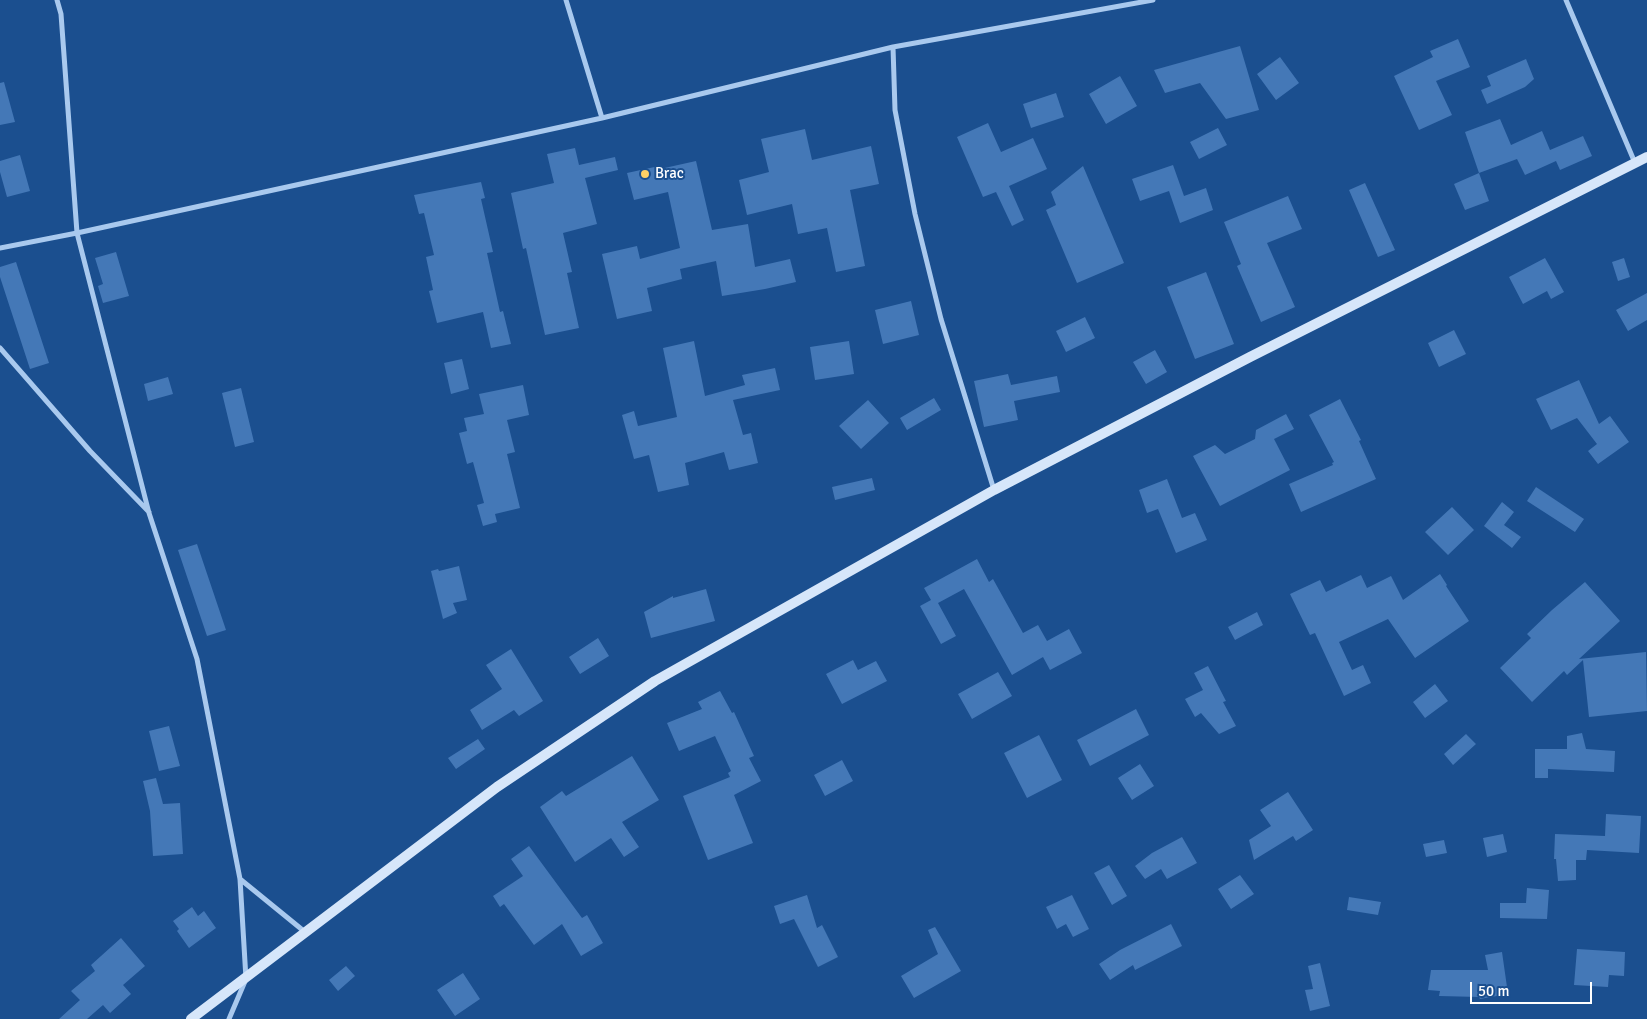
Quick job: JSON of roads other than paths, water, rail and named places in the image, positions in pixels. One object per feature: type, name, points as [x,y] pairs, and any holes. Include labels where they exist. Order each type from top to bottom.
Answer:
[{"type":"main road","points":[[191,1019],[497,787],[655,680],[994,490],[1258,353],[1647,157]]},
{"type":"street","points":[[57,0],[61,14],[77,233],[149,513],[197,659],[240,879],[246,979],[229,1019]]},
{"type":"street","points":[[566,0],[602,118]]},
{"type":"street","points":[[0,248],[77,233],[602,118],[893,47],[1153,0]]},
{"type":"street","points":[[1566,0],[1635,163]]},
{"type":"street","points":[[893,47],[895,110],[914,214],[941,319],[994,490]]},
{"type":"street","points":[[0,348],[90,451],[149,513]]},
{"type":"street","points":[[240,879],[305,932]]},
{"type":"place","name":"Brac","points":[[645,174]]}]
